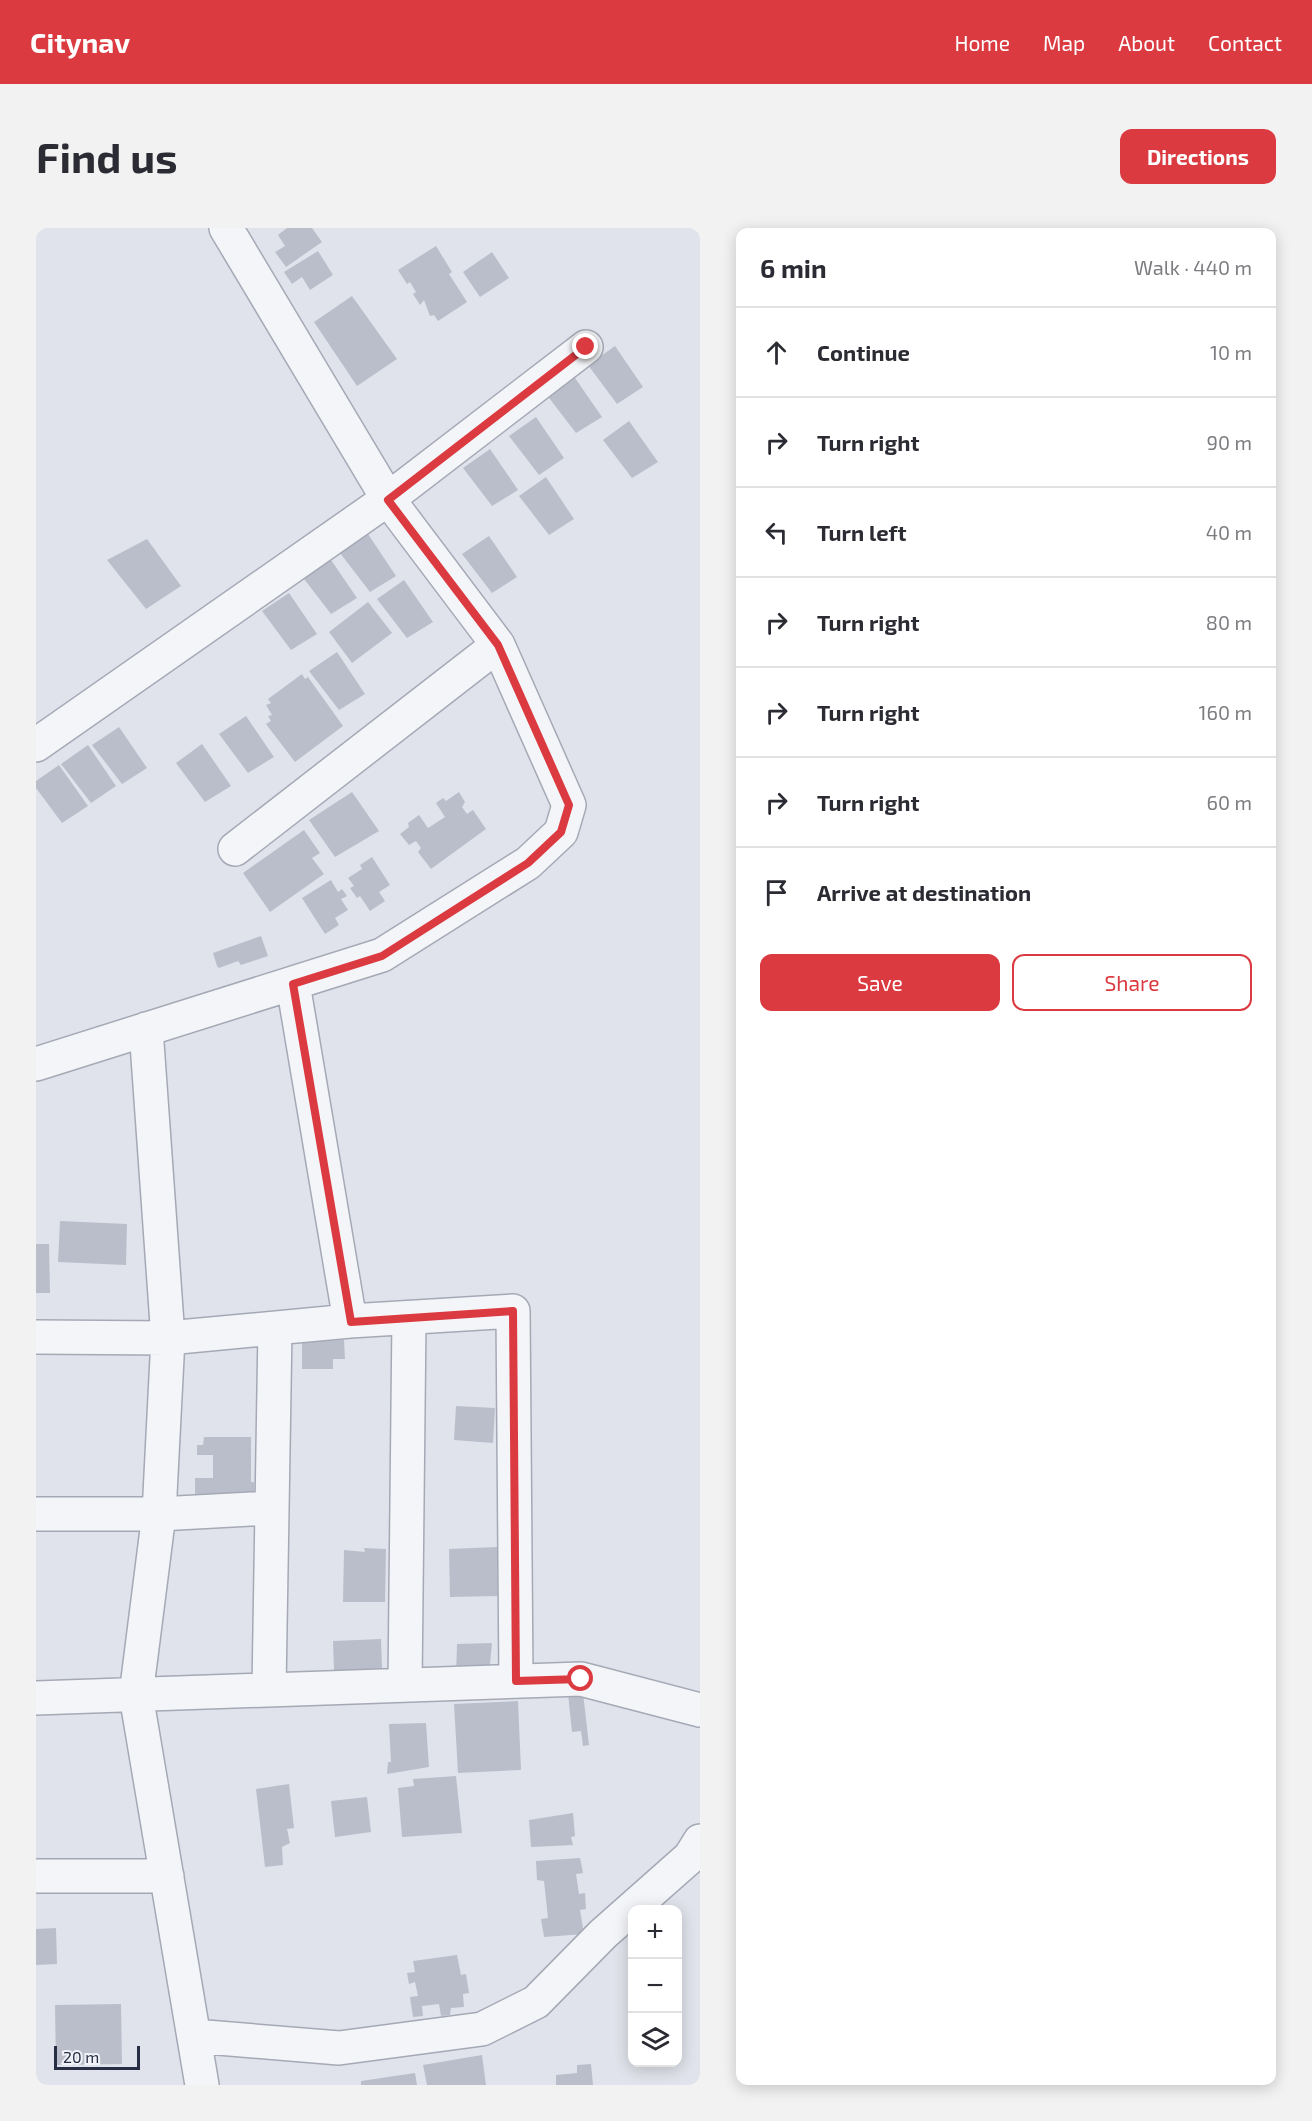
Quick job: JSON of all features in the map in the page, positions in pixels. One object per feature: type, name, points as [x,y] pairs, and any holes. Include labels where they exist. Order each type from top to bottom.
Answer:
[{"type":"street","points":[[36,1064],[382,956],[528,863],[561,832],[569,805],[498,645],[388,500],[226,228]]},
{"type":"street","points":[[36,745],[388,500],[586,347]]},
{"type":"street","points":[[234,849],[498,645]]},
{"type":"street","points":[[293,984],[351,1322]]},
{"type":"street","points":[[146,1029],[168,1338],[159,1514],[136,1695],[202,2085]]},
{"type":"street","points":[[36,1337],[168,1338],[513,1311],[516,1681]]},
{"type":"street","points":[[405,1685],[409,1318]]},
{"type":"street","points":[[269,1689],[275,1329]]},
{"type":"street","points":[[36,1514],[159,1514],[272,1508]]},
{"type":"street","points":[[36,1698],[581,1679],[700,1710]]},
{"type":"street","points":[[194,2036],[339,2048],[482,2029],[536,2002],[603,1934],[690,1857],[700,1841]]},
{"type":"street","points":[[36,1876],[166,1876]]},
{"type":"building","points":[[287,228],[312,228],[322,242],[286,267],[275,252],[285,246],[278,235]]},
{"type":"building","points":[[436,246],[452,272],[449,274],[467,302],[438,321],[434,315],[430,316],[424,300],[420,305],[413,294],[416,292],[410,282],[407,284],[398,270]]},
{"type":"building","points":[[318,251],[333,275],[310,290],[302,277],[292,284],[284,272]]},
{"type":"building","points":[[492,252],[509,278],[480,297],[463,272]]},
{"type":"building","points":[[352,296],[397,359],[357,386],[314,322]]},
{"type":"building","points":[[615,346],[643,387],[617,404],[588,365]]},
{"type":"building","points":[[573,375],[602,417],[576,433],[546,394]]},
{"type":"building","points":[[536,417],[564,458],[539,475],[509,436]]},
{"type":"building","points":[[629,421],[658,462],[632,478],[603,440]]},
{"type":"building","points":[[490,449],[518,490],[492,506],[463,468]]},
{"type":"building","points":[[546,477],[574,519],[549,535],[519,496]]},
{"type":"building","points":[[368,534],[396,576],[370,592],[340,553]]},
{"type":"building","points":[[489,536],[517,577],[492,593],[462,554]]},
{"type":"building","points":[[147,539],[181,586],[146,609],[107,560]]},
{"type":"building","points":[[329,557],[357,598],[331,614],[301,575]]},
{"type":"building","points":[[404,580],[433,622],[407,638],[377,599]]},
{"type":"building","points":[[289,593],[317,634],[291,650],[262,611]]},
{"type":"building","points":[[368,602],[392,633],[352,663],[329,632]]},
{"type":"building","points":[[337,652],[365,694],[339,710],[309,671]]},
{"type":"building","points":[[302,674],[305,679],[308,677],[343,726],[295,762],[266,724],[271,721],[268,716],[272,715],[266,705],[271,703],[268,699]]},
{"type":"building","points":[[246,716],[274,757],[248,773],[219,734]]},
{"type":"building","points":[[119,727],[147,768],[122,784],[92,745]]},
{"type":"building","points":[[202,744],[231,786],[205,802],[176,763]]},
{"type":"building","points":[[88,745],[116,786],[91,803],[61,764]]},
{"type":"building","points":[[59,765],[88,806],[62,823],[36,788],[36,781]]},
{"type":"building","points":[[352,792],[379,831],[335,857],[309,820]]},
{"type":"building","points":[[459,792],[465,802],[462,807],[467,814],[473,810],[486,829],[431,869],[418,852],[421,848],[416,841],[409,845],[400,834],[409,827],[408,823],[419,815],[428,828],[445,817],[436,803],[443,798],[446,801]]},
{"type":"building","points":[[304,830],[320,853],[312,858],[324,874],[270,912],[243,873]]},
{"type":"building","points":[[372,857],[390,885],[379,892],[385,901],[370,911],[360,896],[357,898],[350,888],[354,886],[348,878],[362,869],[360,865]]},
{"type":"building","points":[[331,880],[338,892],[342,889],[347,896],[341,899],[348,910],[335,918],[339,925],[325,934],[302,898]]},
{"type":"building","points":[[261,936],[268,956],[241,965],[238,961],[219,968],[217,966],[213,953]]},
{"type":"building","points":[[60,1221],[127,1224],[126,1265],[58,1262]]},
{"type":"building","points":[[36,1244],[49,1244],[50,1293],[36,1293]]},
{"type":"building","points":[[344,1340],[345,1359],[333,1359],[333,1369],[302,1369],[302,1341]]},
{"type":"building","points":[[456,1406],[495,1408],[493,1443],[454,1440]]},
{"type":"building","points":[[204,1437],[251,1437],[251,1482],[254,1482],[254,1496],[195,1496],[195,1478],[213,1478],[213,1455],[197,1455],[197,1445],[203,1445]]},
{"type":"building","points":[[497,1547],[498,1596],[450,1597],[449,1549]]},
{"type":"building","points":[[364,1548],[386,1549],[385,1602],[343,1602],[344,1550],[365,1552]]},
{"type":"building","points":[[381,1639],[382,1669],[334,1671],[333,1641]]},
{"type":"building","points":[[492,1643],[489,1675],[456,1676],[457,1644]]},
{"type":"building","points":[[583,1693],[589,1745],[583,1746],[581,1731],[572,1732],[568,1694]]},
{"type":"building","points":[[518,1701],[521,1770],[458,1773],[454,1704]]},
{"type":"building","points":[[426,1723],[429,1767],[387,1774],[388,1762],[391,1762],[389,1724]]},
{"type":"building","points":[[456,1776],[462,1833],[402,1837],[398,1788],[414,1786],[413,1779]]},
{"type":"building","points":[[289,1784],[294,1828],[287,1829],[290,1843],[282,1847],[283,1865],[265,1867],[256,1789]]},
{"type":"building","points":[[367,1797],[371,1832],[335,1837],[331,1801]]},
{"type":"building","points":[[573,1813],[575,1836],[571,1837],[573,1845],[531,1847],[529,1820]]},
{"type":"building","points":[[580,1858],[583,1873],[576,1874],[579,1894],[585,1893],[586,1909],[580,1910],[584,1934],[544,1937],[541,1919],[548,1918],[544,1881],[537,1880],[536,1861]]},
{"type":"building","points":[[56,1928],[57,1964],[36,1965],[36,1929]]},
{"type":"building","points":[[457,1955],[461,1975],[466,1974],[469,1993],[463,1994],[464,2007],[451,2008],[450,2015],[441,2016],[439,2004],[422,2006],[423,2016],[413,2017],[410,1997],[418,1996],[415,1982],[409,1984],[407,1973],[415,1972],[413,1961]]},
{"type":"building","points":[[121,2004],[122,2064],[56,2065],[55,2005]]},
{"type":"building","points":[[482,2055],[486,2085],[427,2085],[423,2065]]},
{"type":"building","points":[[591,2064],[593,2085],[556,2085],[556,2075],[577,2073],[577,2065]]},
{"type":"building","points":[[415,2073],[417,2085],[361,2085],[361,2081]]},
{"type":"route","points":[[581,1679],[516,1681],[513,1311],[351,1322],[293,984],[382,956],[528,863],[561,832],[569,805],[498,645],[388,500],[586,347]]}]
